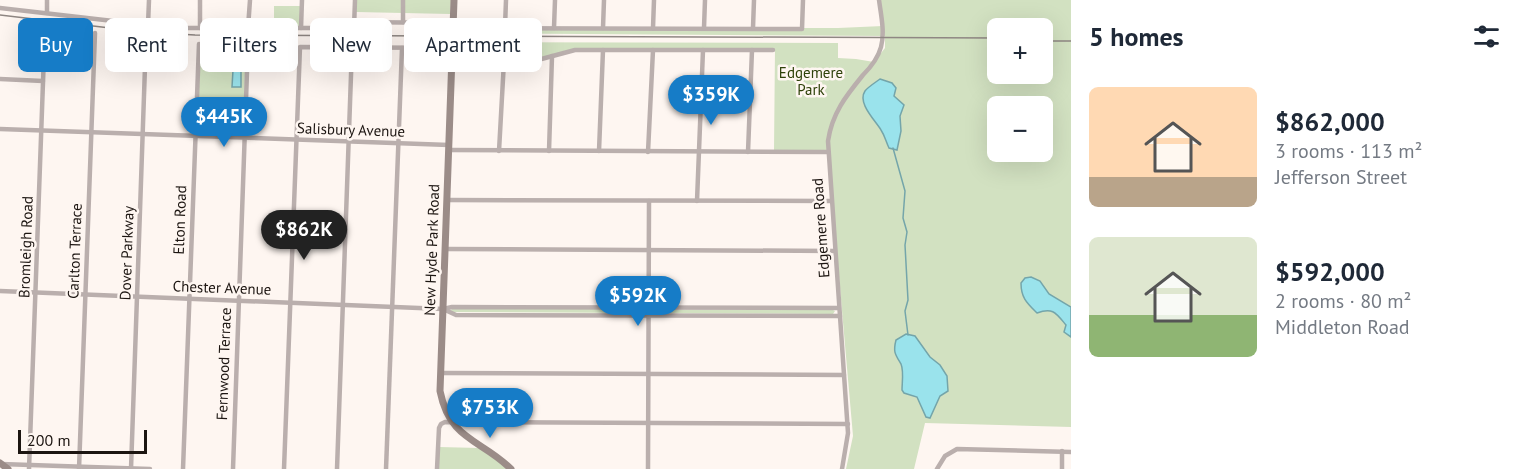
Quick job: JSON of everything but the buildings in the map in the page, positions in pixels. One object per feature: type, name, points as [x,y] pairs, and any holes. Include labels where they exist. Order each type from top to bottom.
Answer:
[{"type":"main road","name":"New Hyde Park Road","points":[[454,0],[454,18]]},
{"type":"main road","name":"New Hyde Park Road","points":[[452,72],[440,391],[445,412],[468,439],[499,458],[511,469]]},
{"type":"main road","points":[[1,463],[8,469]]},
{"type":"street","points":[[47,0],[47,13]]},
{"type":"street","points":[[148,0],[148,18]]},
{"type":"street","points":[[200,0],[200,18]]},
{"type":"street","points":[[248,18],[249,0]]},
{"type":"street","points":[[302,0],[301,28],[310,28]]},
{"type":"street","points":[[354,18],[355,0]]},
{"type":"street","points":[[392,22],[403,22],[403,0]]},
{"type":"street","points":[[505,18],[506,0]]},
{"type":"street","points":[[554,28],[555,0]]},
{"type":"street","points":[[603,28],[604,0]]},
{"type":"street","points":[[653,28],[654,0]]},
{"type":"street","points":[[704,28],[705,0]]},
{"type":"street","points":[[753,28],[754,0]]},
{"type":"street","points":[[542,28],[802,29],[803,0]]},
{"type":"street","name":"Edgemere Road","points":[[842,469],[848,424],[831,201],[829,130],[835,113],[845,96],[880,52],[883,37],[879,0]]},
{"type":"street","points":[[0,8],[105,20]]},
{"type":"street","points":[[188,27],[200,28]]},
{"type":"street","name":"Carlton Terrace","points":[[79,468],[95,33]]},
{"type":"street","name":"Elton Road","points":[[183,469],[199,44]]},
{"type":"street","points":[[284,469],[300,47],[310,47]]},
{"type":"street","points":[[386,469],[402,48],[392,48]]},
{"type":"street","points":[[599,151],[603,50]]},
{"type":"street","points":[[648,152],[653,50]]},
{"type":"street","points":[[697,201],[703,50]]},
{"type":"street","points":[[748,152],[752,50]]},
{"type":"street","points":[[542,59],[569,51],[773,50]]},
{"type":"street","points":[[549,151],[552,56]]},
{"type":"street","name":"Bromleigh Road","points":[[30,467],[44,72]]},
{"type":"street","name":"Dover Parkway","points":[[131,469],[145,72]]},
{"type":"street","name":"Fernwood Terrace","points":[[232,469],[247,72]]},
{"type":"street","points":[[337,469],[351,72]]},
{"type":"street","points":[[499,151],[503,72]]},
{"type":"street","points":[[0,79],[44,81]]},
{"type":"street","name":"Salisbury Avenue","points":[[0,129],[398,143],[499,151],[828,152]]},
{"type":"street","points":[[447,200],[831,201]]},
{"type":"street","points":[[648,469],[649,201]]},
{"type":"street","points":[[446,249],[835,251]]},
{"type":"street","name":"Chester Avenue","points":[[0,291],[443,309]]},
{"type":"street","points":[[443,309],[452,307],[839,308]]},
{"type":"street","points":[[443,309],[456,315],[840,316]]},
{"type":"street","points":[[441,373],[844,375]]},
{"type":"street","points":[[437,469],[439,428],[441,424],[453,422],[848,424]]},
{"type":"street","points":[[938,469],[945,456],[957,449],[1071,452]]},
{"type":"street","points":[[1062,451],[1062,469]]},
{"type":"street","points":[[1,463],[30,467],[150,469]]},
{"type":"green space","points":[[356,0],[451,0],[450,14],[356,12]]},
{"type":"green space","name":"Edgemere Park","points":[[880,0],[1071,0],[1071,427],[925,423],[914,469],[846,469],[853,436],[828,151],[774,150],[775,49],[570,50],[542,58],[542,42],[838,43],[838,58],[874,62],[885,48],[885,36],[542,34],[542,28],[883,26]]},
{"type":"green space","points":[[274,6],[300,6],[300,30],[298,30],[298,18],[274,18]]},
{"type":"green space","points":[[200,40],[200,72],[245,72],[243,136],[197,134]]},
{"type":"green space","points":[[452,309],[642,309],[643,311],[641,313],[451,312]]},
{"type":"green space","points":[[654,310],[835,311],[833,314],[653,313]]},
{"type":"green space","points":[[439,447],[479,448],[510,469],[439,469]]},
{"type":"water","points":[[233,72],[241,72],[241,87],[232,87]]},
{"type":"water","points":[[880,79],[892,83],[896,88],[894,96],[904,105],[900,116],[901,131],[897,150],[889,148],[863,101],[865,91]]},
{"type":"water","points":[[1031,277],[1040,281],[1049,294],[1071,307],[1071,337],[1064,332],[1066,325],[1057,314],[1051,311],[1037,313],[1025,300],[1021,283],[1025,278]]},
{"type":"water","points":[[906,334],[915,336],[947,376],[948,391],[940,396],[930,418],[926,417],[917,397],[904,393],[902,390],[903,373],[895,347],[896,340]]},
{"type":"waterway","points":[[893,148],[905,191],[903,218],[907,232],[905,245],[908,300],[905,311],[908,335]]},
{"type":"railway","points":[[0,15],[144,32],[195,35],[987,38]]},
{"type":"railway","points":[[1053,41],[1071,41]]}]
